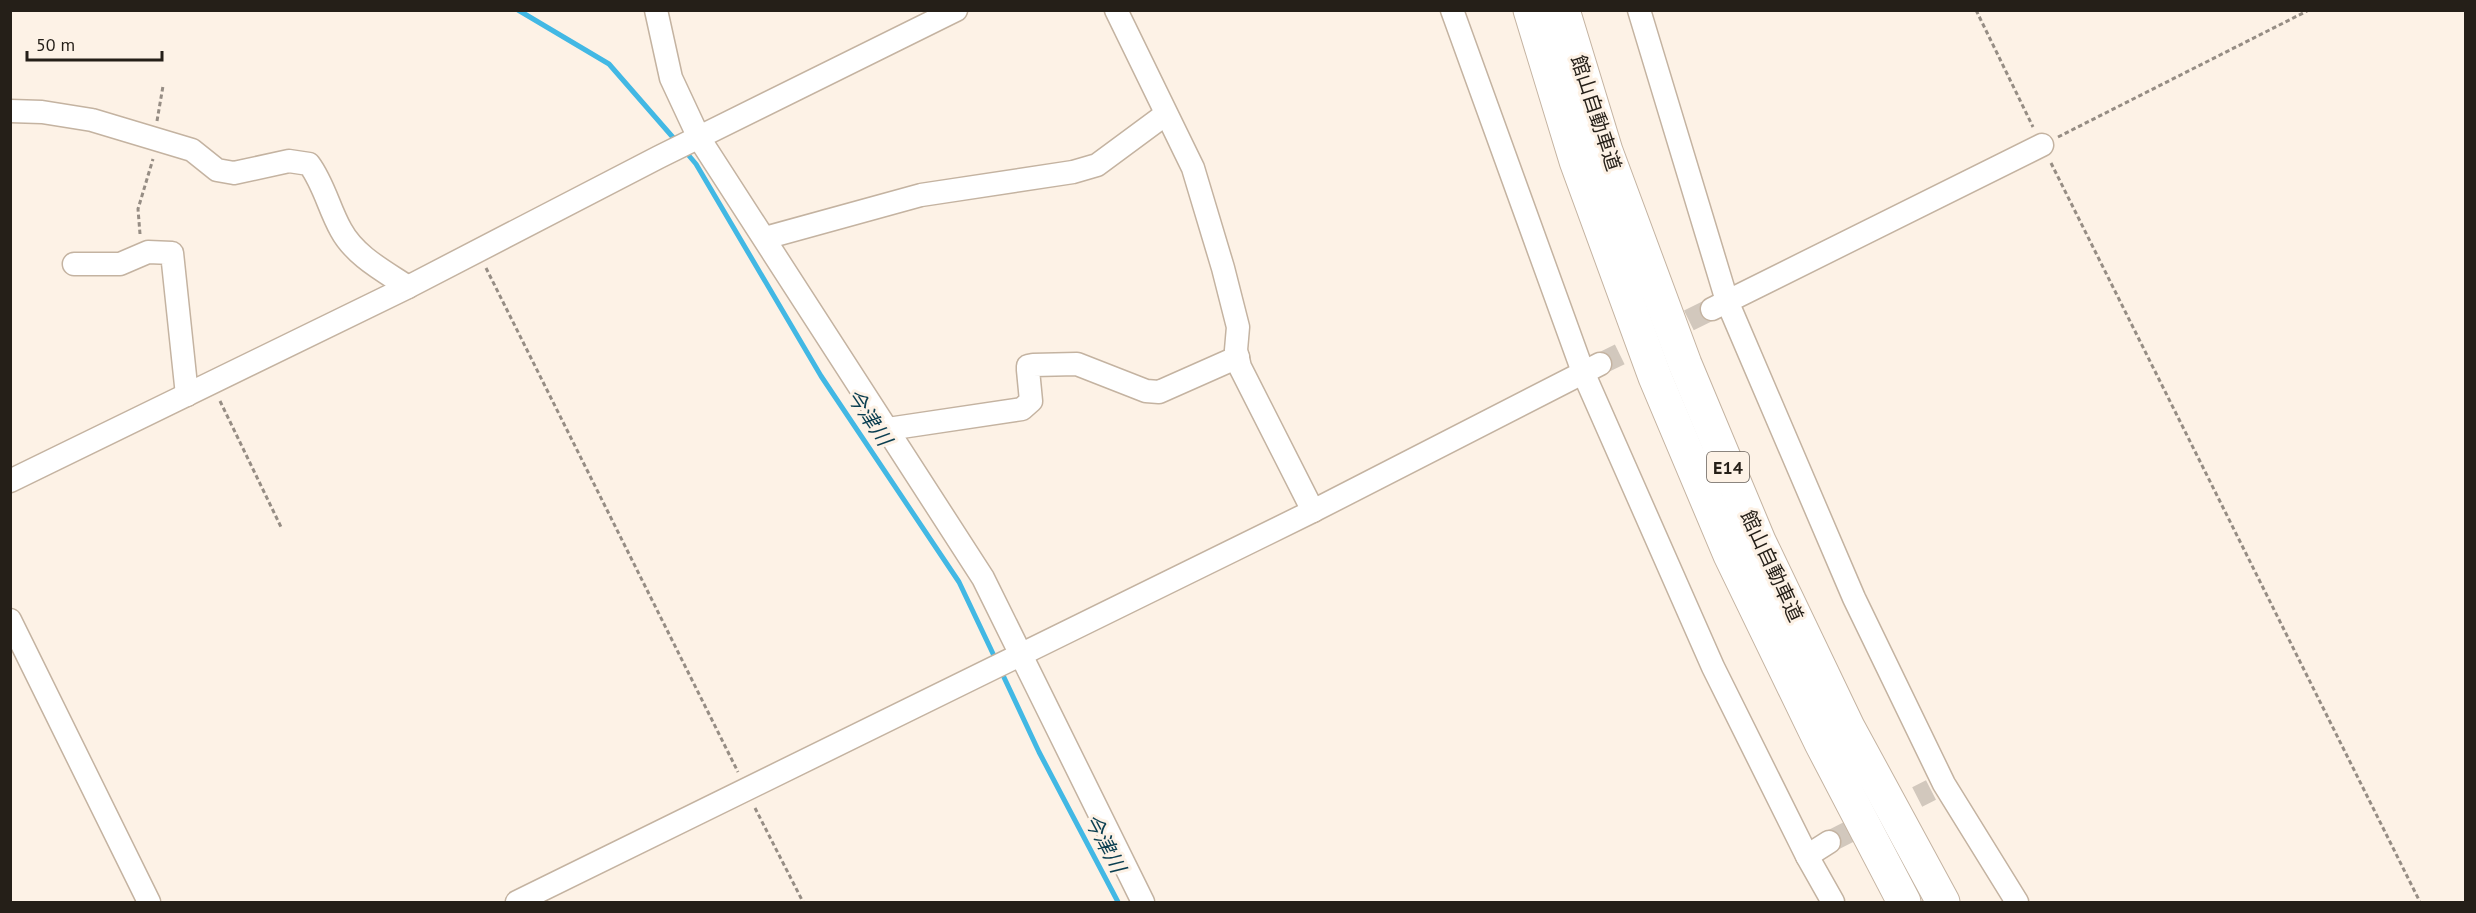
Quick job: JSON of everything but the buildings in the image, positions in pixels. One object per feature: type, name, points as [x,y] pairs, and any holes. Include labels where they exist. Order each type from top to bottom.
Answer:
[{"type":"highway","name":"館山自動車道","points":[[1530,10],[1576,161],[1655,377],[1735,565],[1821,743],[1904,903]]},
{"type":"highway","name":"館山自動車道","points":[[1563,10],[1619,185],[1685,364],[1759,541],[1848,728],[1943,903]]},
{"type":"street","points":[[656,10],[671,78],[699,138],[983,578],[1143,903]]},
{"type":"street","points":[[10,481],[408,287],[658,157],[956,10]]},
{"type":"street","points":[[1116,10],[1193,168],[1238,327],[1236,350],[1240,367],[1313,511]]},
{"type":"street","points":[[1452,10],[1592,368],[1713,667],[1807,856],[1833,903]]},
{"type":"street","points":[[1639,10],[1719,305],[1938,787],[2017,903]]},
{"type":"street","points":[[10,111],[42,112],[92,120],[192,150],[218,170],[234,173],[289,161],[309,164],[317,174],[342,231],[358,253],[408,287]]},
{"type":"street","points":[[765,238],[921,195],[1073,172],[1097,165],[1166,114]]},
{"type":"street","points":[[1719,305],[2042,145]]},
{"type":"street","points":[[74,264],[120,264],[148,252],[172,254],[187,395]]},
{"type":"street","points":[[888,429],[1022,409],[1031,401],[1028,366],[1033,364],[1077,364],[1146,392],[1159,392],[1238,357]]},
{"type":"street","points":[[517,903],[1313,511],[1592,368]]},
{"type":"street","points":[[10,620],[149,903]]},
{"type":"street","points":[[1807,856],[1829,842]]},
{"type":"path","points":[[1976,10],[2420,903]]},
{"type":"path","points":[[2042,145],[2309,10]]},
{"type":"path","points":[[148,252],[140,232],[138,209],[157,147],[154,138],[163,86]]},
{"type":"path","points":[[477,250],[803,903]]},
{"type":"path","points":[[211,383],[282,529]]},
{"type":"waterway","name":"今津川","points":[[518,10],[609,64],[677,142]]},
{"type":"waterway","name":"今津川","points":[[685,151],[696,164],[821,376],[959,582],[996,660]]},
{"type":"waterway","name":"今津川","points":[[1001,671],[1039,752],[1118,902]]},
{"type":"tunnel","points":[[1600,364],[1712,309]]},
{"type":"tunnel","points":[[1829,842],[1931,790]]}]
